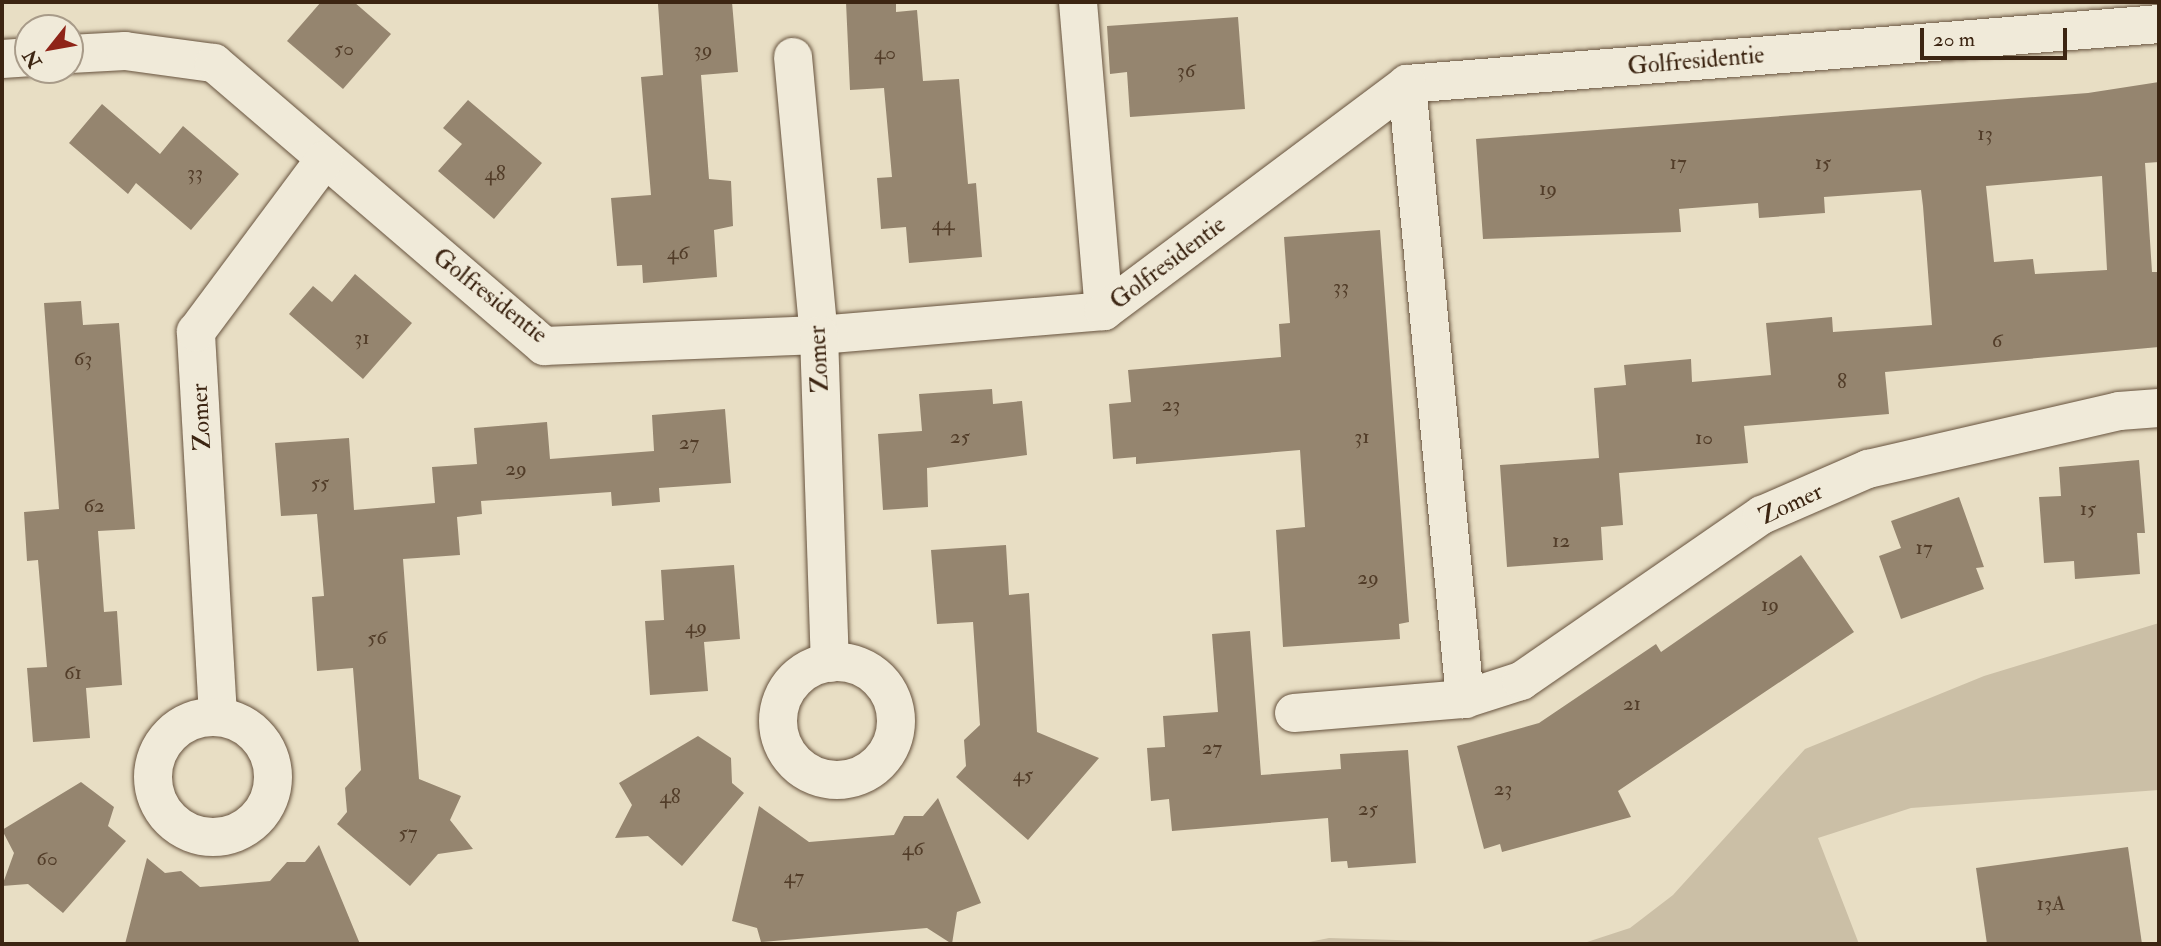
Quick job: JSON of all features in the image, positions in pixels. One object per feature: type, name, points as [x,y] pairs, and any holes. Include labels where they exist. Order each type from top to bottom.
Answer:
[{"type":"street","points":[[1078,2],[1104,311]]},
{"type":"street","name":"Golfresidentie","points":[[84,53],[125,51],[214,63],[544,346],[819,335],[1104,311],[1407,83],[2159,24]]},
{"type":"street","name":"Zomer","points":[[793,57],[819,335],[830,663]]},
{"type":"street","points":[[1407,83],[1465,699]]},
{"type":"street","name":"Zomer","points":[[218,716],[196,332],[324,160]]},
{"type":"street","name":"Zomer","points":[[1294,713],[1465,699],[1521,681],[1762,515],[1868,469],[2119,411],[2159,408]]},
{"type":"shaded area","points":[[2159,623],[2159,790],[1911,808],[1818,838],[1859,944],[1581,944],[1630,928],[1673,895],[1805,749],[1984,676]]},
{"type":"shaded area","points":[[1329,938],[1496,943],[1520,944],[1299,944]]},
{"type":"building","points":[[321,2],[354,2],[391,34],[343,89],[287,41]]},
{"type":"building","points":[[732,2],[738,72],[701,75],[709,179],[731,181],[733,226],[714,230],[717,277],[643,283],[642,265],[617,266],[611,198],[651,195],[641,77],[663,75],[658,4]]},
{"type":"building","points":[[846,2],[896,2],[896,12],[917,10],[923,81],[959,79],[968,184],[976,183],[982,257],[909,263],[906,227],[881,229],[877,178],[892,177],[884,88],[850,90]]},
{"type":"building","points":[[1238,17],[1245,109],[1130,117],[1127,72],[1110,74],[1107,26]]},
{"type":"building","points":[[2159,82],[2159,162],[2145,163],[2152,272],[2159,272],[2159,347],[1885,372],[1889,414],[1744,426],[1748,463],[1619,473],[1623,525],[1601,527],[1603,560],[1507,567],[1500,465],[1599,458],[1594,388],[1626,385],[1624,365],[1691,359],[1692,382],[1771,375],[1766,323],[1832,317],[1833,332],[1932,325],[1921,190],[1824,197],[1825,213],[1759,218],[1758,203],[1679,209],[1681,232],[1483,239],[1476,139],[2088,93]],"holes":[[[2102,176],[2107,270],[2035,274],[2033,259],[1994,262],[1986,186]]]},
{"type":"building","points":[[468,100],[542,163],[494,219],[438,171],[462,144],[443,128]]},
{"type":"building","points":[[102,104],[160,154],[183,126],[239,174],[191,230],[136,183],[128,194],[69,143]]},
{"type":"building","points":[[1380,230],[1409,622],[1399,624],[1400,639],[1283,647],[1276,530],[1305,527],[1300,450],[1136,464],[1136,457],[1113,459],[1109,404],[1131,402],[1128,370],[1281,357],[1279,324],[1290,323],[1284,237]]},
{"type":"building","points":[[355,274],[412,323],[363,379],[289,314],[313,286],[332,302]]},
{"type":"building","points":[[81,301],[83,325],[119,323],[135,529],[98,531],[104,612],[117,611],[122,685],[86,688],[90,738],[33,742],[27,668],[47,667],[38,560],[27,561],[24,512],[59,509],[44,303]]},
{"type":"building","points":[[992,389],[993,404],[1022,401],[1027,455],[927,468],[928,507],[883,510],[878,434],[922,431],[919,394]]},
{"type":"building","points":[[725,409],[731,483],[659,488],[660,502],[612,506],[611,492],[481,501],[482,514],[457,517],[460,555],[403,559],[419,779],[461,796],[450,820],[473,849],[438,854],[410,886],[337,824],[347,812],[345,788],[361,770],[353,668],[317,671],[312,597],[324,596],[317,514],[281,516],[275,443],[349,438],[354,510],[435,503],[432,467],[477,464],[474,428],[547,422],[550,459],[654,451],[652,415]]},
{"type":"building","points":[[2139,460],[2145,533],[2137,533],[2140,574],[2075,579],[2074,561],[2044,563],[2039,497],[2061,496],[2059,467]]},
{"type":"building","points":[[1959,497],[1984,567],[1976,568],[1984,589],[1901,619],[1879,556],[1901,548],[1891,521]]},
{"type":"building","points":[[1006,545],[1009,595],[1029,593],[1037,732],[1099,758],[1028,840],[956,777],[966,766],[964,740],[980,725],[973,622],[937,624],[931,550]]},
{"type":"building","points":[[1801,555],[1854,632],[1618,791],[1631,817],[1502,852],[1500,844],[1484,849],[1457,746],[1539,723],[1656,644],[1661,652]]},
{"type":"building","points":[[734,565],[740,639],[704,642],[708,691],[650,695],[645,621],[664,620],[661,570]]},
{"type":"building","points":[[1250,631],[1261,775],[1341,769],[1340,754],[1408,750],[1416,863],[1348,868],[1347,861],[1331,862],[1328,818],[1172,831],[1169,799],[1151,801],[1147,748],[1165,747],[1163,716],[1218,712],[1212,634]]},
{"type":"building","points":[[698,736],[731,758],[732,783],[744,793],[682,866],[648,836],[615,838],[632,805],[619,783]]},
{"type":"building","points":[[81,782],[114,807],[108,826],[126,841],[63,913],[28,884],[2,886],[14,853],[2,830]]},
{"type":"building","points":[[938,798],[981,903],[957,912],[952,944],[927,928],[761,942],[757,928],[732,921],[759,806],[809,842],[894,835],[904,816],[923,816]]},
{"type":"building","points":[[319,845],[360,944],[125,944],[147,858],[165,873],[181,871],[200,887],[270,881],[287,862],[305,862]]},
{"type":"building","points":[[2128,847],[2142,944],[1987,944],[1976,868]]}]
